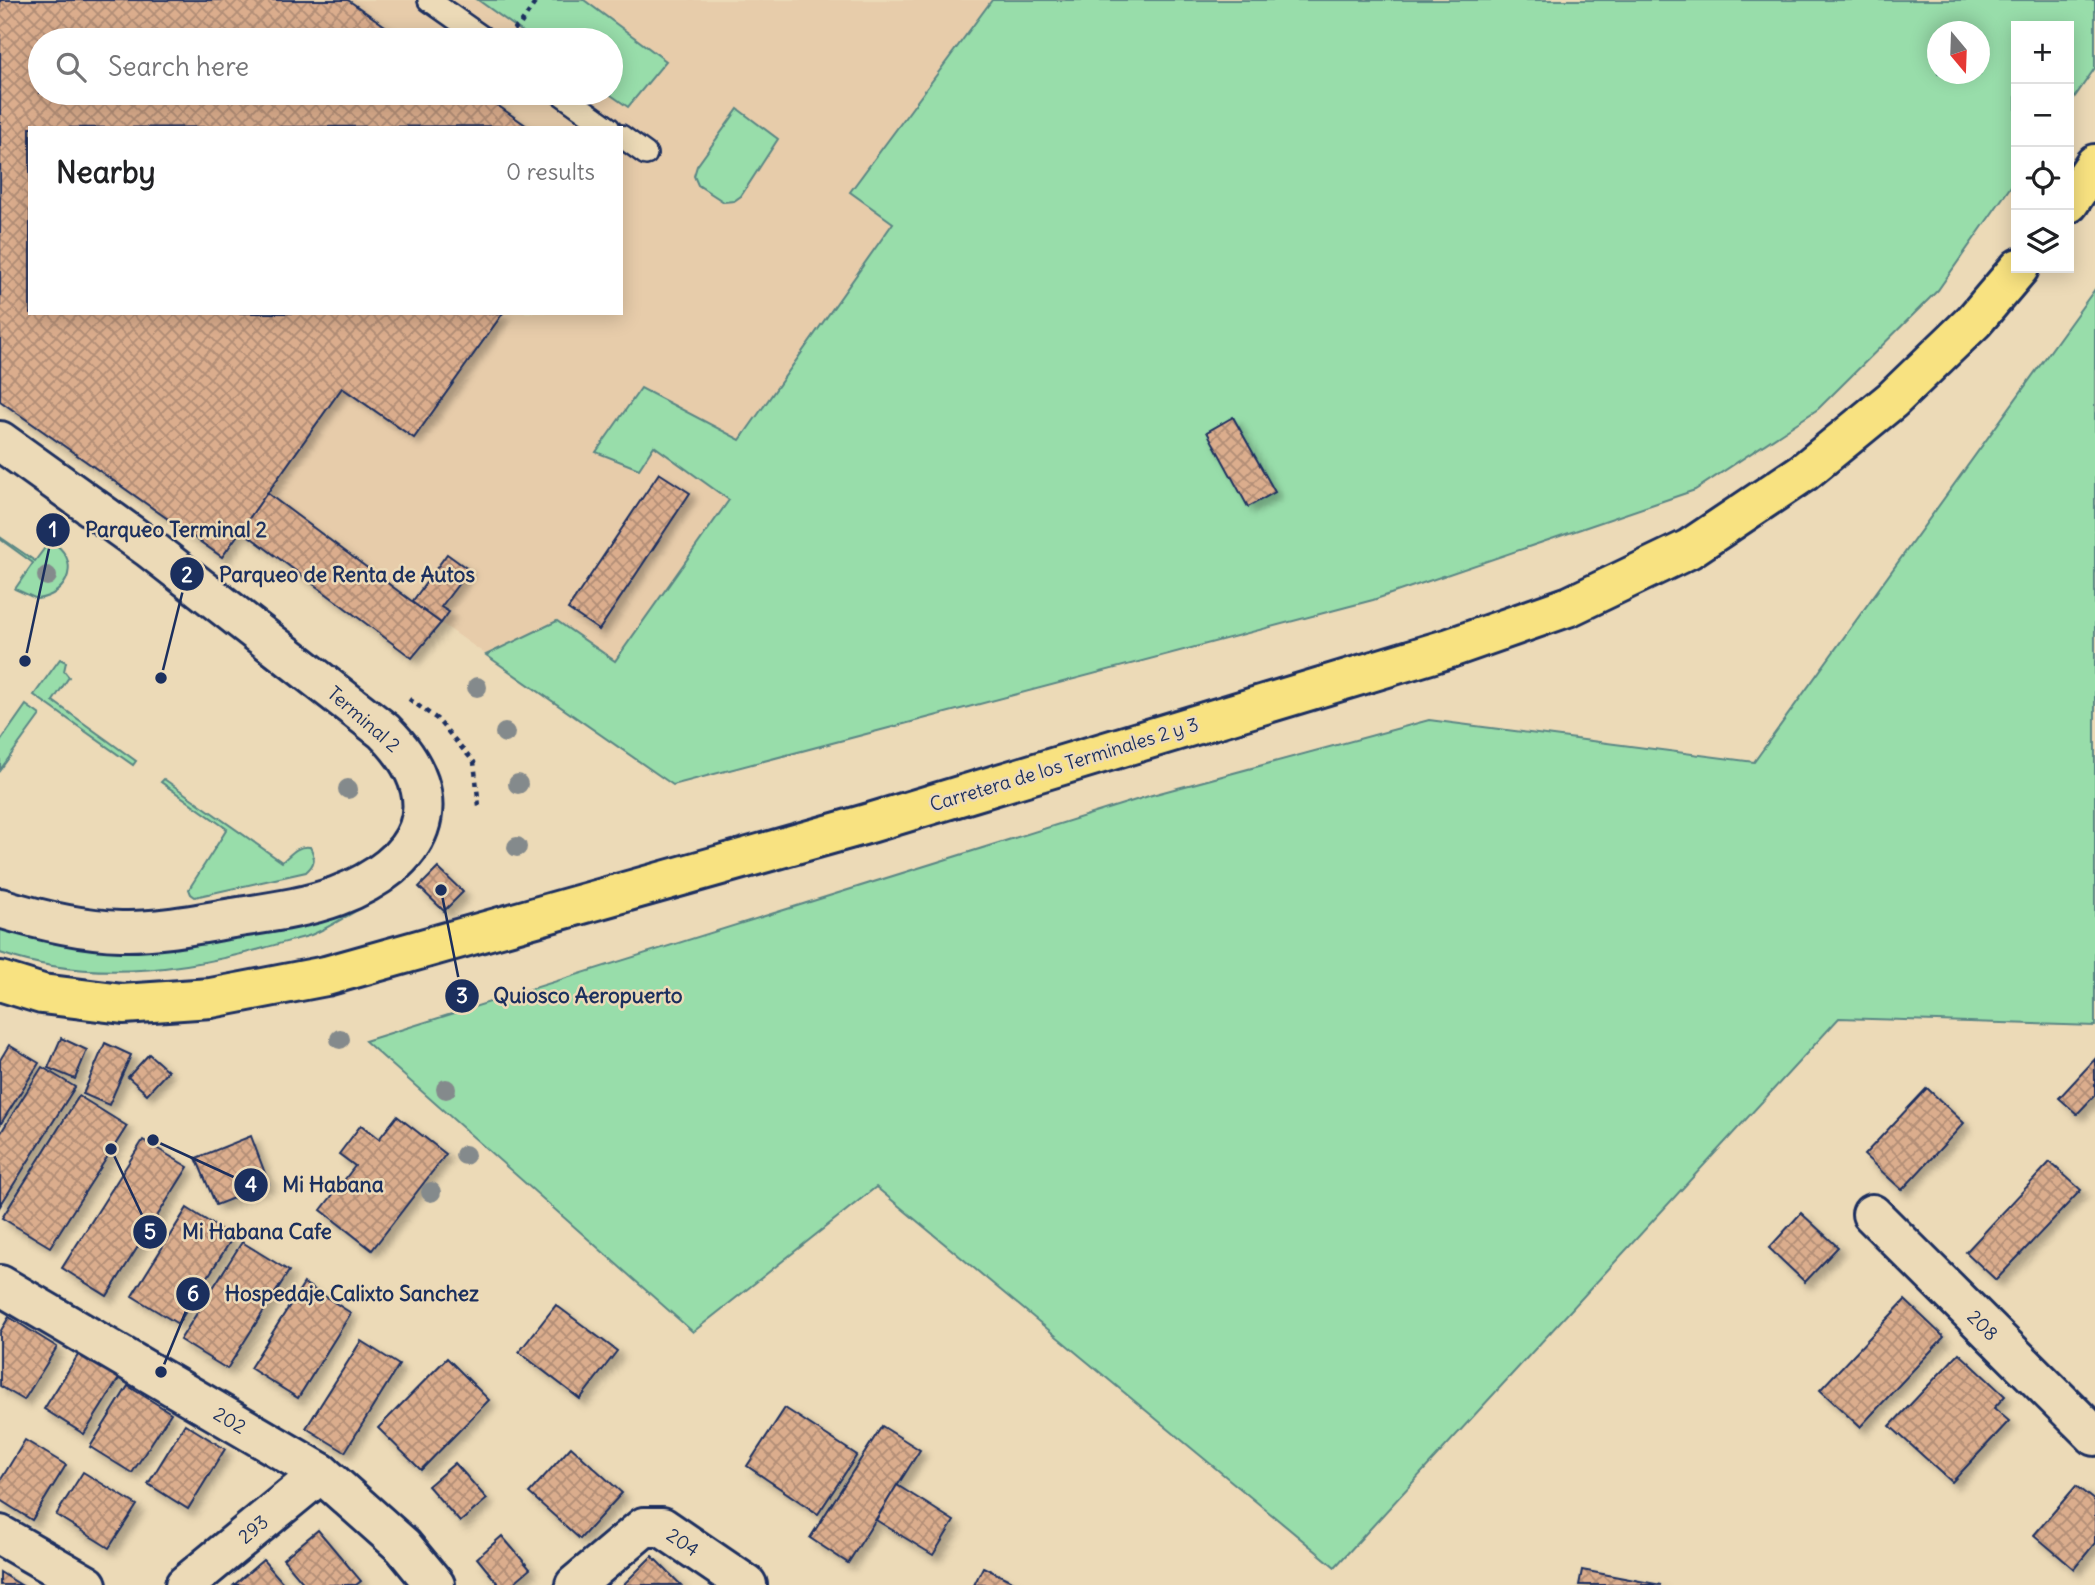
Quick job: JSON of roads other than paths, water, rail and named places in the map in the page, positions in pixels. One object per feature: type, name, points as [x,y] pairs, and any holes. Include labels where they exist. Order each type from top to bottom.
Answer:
[{"type":"main road","points":[[2074,196],[2095,164]]},
{"type":"main road","name":"Carretera de los Terminales 2 y 3","points":[[0,981],[42,993],[123,1004],[211,998],[326,976],[870,823],[1450,648],[1570,606],[1689,549],[1804,472],[1892,400],[1974,321],[2015,273]]},
{"type":"street","name":"Terminal 2","points":[[0,440],[149,548],[384,731],[405,755],[418,777],[423,814],[412,842],[397,860],[380,873],[335,896],[292,907],[192,925],[121,931],[48,922],[0,908]]},
{"type":"street","name":"208","points":[[1872,1214],[2095,1436]]},
{"type":"street","name":"202","points":[[0,1285],[321,1473],[403,1546],[435,1585]]},
{"type":"street","name":"293","points":[[186,1585],[321,1473]]},
{"type":"street","name":"204","points":[[575,1585],[645,1527],[653,1526],[663,1527],[747,1585]]},
{"type":"street","points":[[0,1535],[87,1585]]},
{"type":"lane","points":[[429,0],[469,28]]},
{"type":"lane","points":[[577,105],[607,126]]},
{"type":"lane","points":[[623,137],[646,154]]},
{"type":"place","name":"Parqueo Terminal 2","points":[[25,661]]},
{"type":"place","name":"Parqueo de Renta de Autos","points":[[161,678]]},
{"type":"place","name":"Quiosco Aeropuerto","points":[[441,890]]},
{"type":"place","name":"Mi Habana","points":[[153,1140]]},
{"type":"place","name":"Mi Habana Cafe","points":[[111,1149]]},
{"type":"place","name":"Hospedaje Calixto Sanchez","points":[[161,1372]]}]
